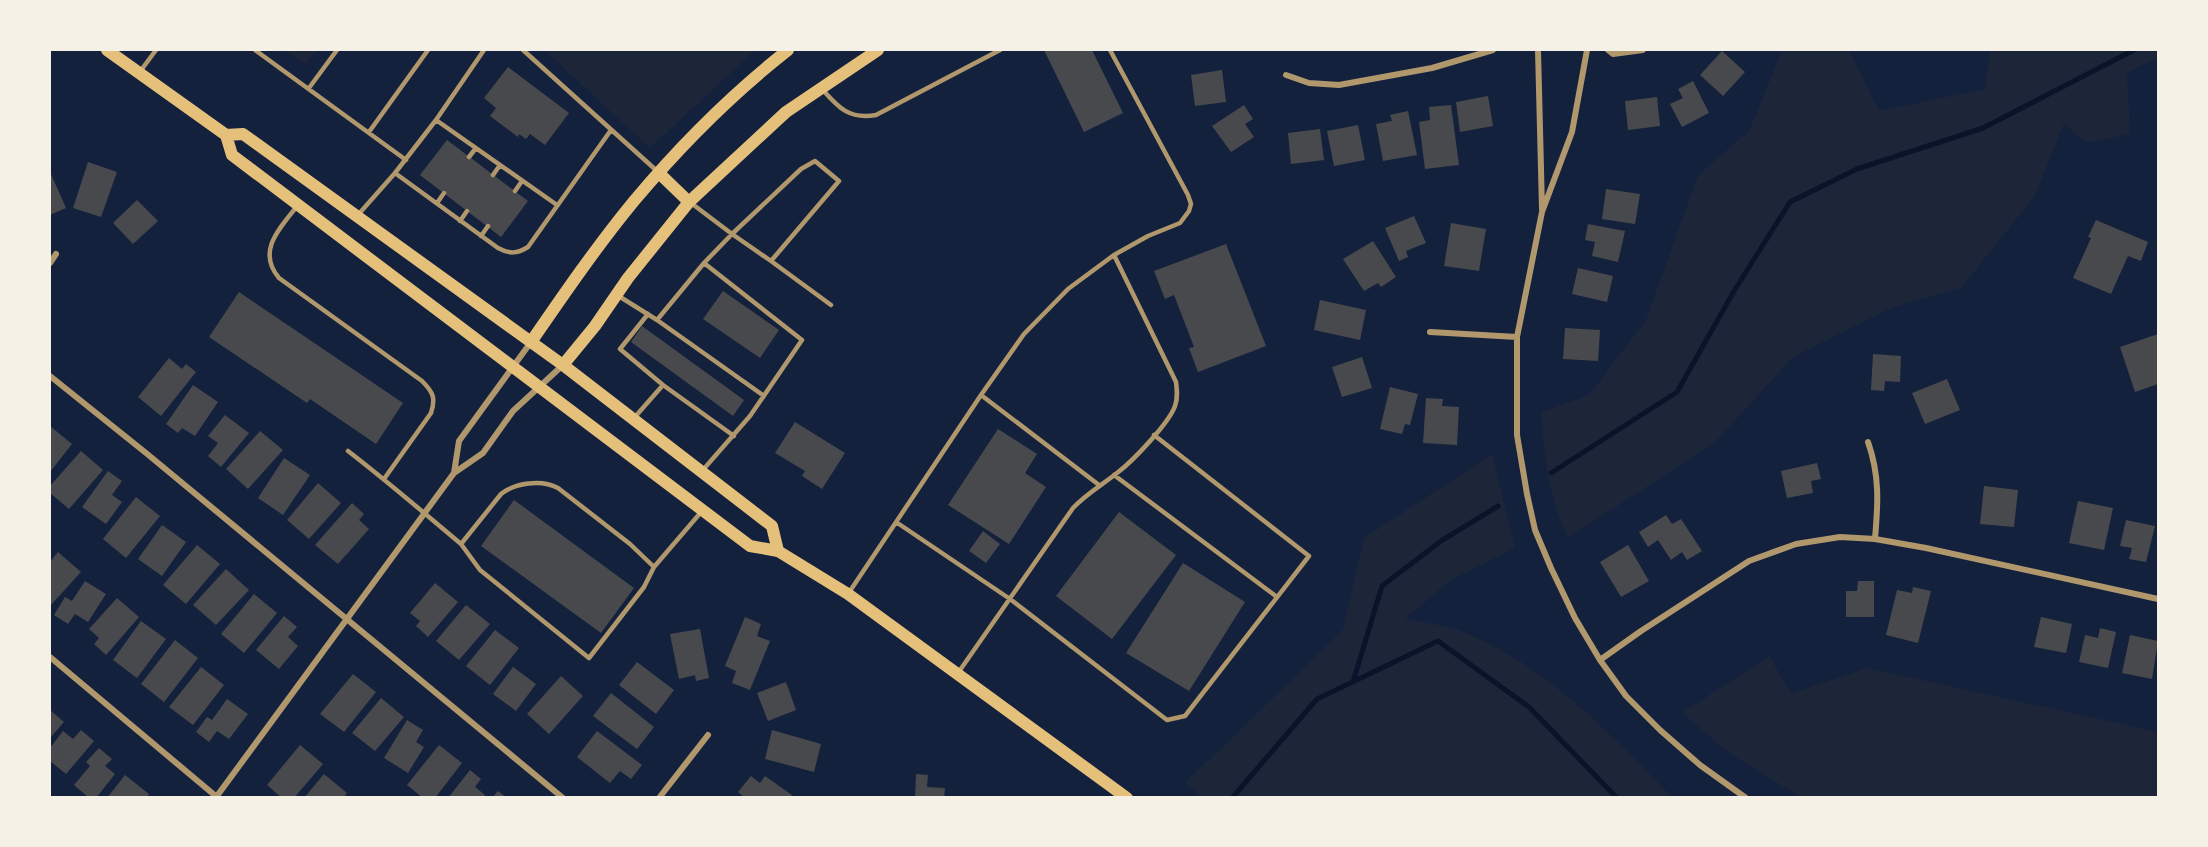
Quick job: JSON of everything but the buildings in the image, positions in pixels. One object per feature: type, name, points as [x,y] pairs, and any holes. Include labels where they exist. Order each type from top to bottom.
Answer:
[{"type":"main road","points":[[107,50],[226,135],[232,155],[750,546],[778,551],[848,594],[1127,798]]},
{"type":"main road","points":[[531,342],[633,202],[700,128],[747,83],[788,50]]},
{"type":"main road","points":[[562,365],[595,326],[616,294],[689,202],[786,112],[878,50]]},
{"type":"main road","points":[[226,135],[243,134],[562,365],[772,526],[778,551]]},
{"type":"main road","points":[[659,173],[689,202]]},
{"type":"street","points":[[1286,75],[1309,83],[1339,85],[1432,68],[1493,50]]},
{"type":"street","points":[[1538,50],[1542,212]]},
{"type":"street","points":[[1587,50],[1572,132],[1542,212],[1517,338],[1517,435],[1535,530],[1575,618],[1600,660],[1626,696],[1700,765],[1746,798]]},
{"type":"street","points":[[1608,50],[1613,54],[1643,50]]},
{"type":"street","points":[[50,263],[56,254]]},
{"type":"street","points":[[1430,333],[1517,338]]},
{"type":"street","points":[[454,472],[459,441],[531,342]]},
{"type":"street","points":[[50,657],[218,797],[454,472],[483,453],[513,411],[562,365]]},
{"type":"street","points":[[50,376],[563,798]]},
{"type":"street","points":[[1868,442],[1874,459],[1879,496],[1875,540]]},
{"type":"street","points":[[1600,660],[1749,561],[1796,544],[1840,537],[1926,548],[2158,599]]},
{"type":"street","points":[[659,798],[708,735]]},
{"type":"lane","points":[[139,73],[156,50]]},
{"type":"lane","points":[[255,50],[406,160]]},
{"type":"lane","points":[[309,88],[337,50]]},
{"type":"lane","points":[[369,132],[428,50]]},
{"type":"lane","points":[[357,216],[406,160],[484,50]]},
{"type":"lane","points":[[523,50],[659,173]]},
{"type":"lane","points":[[821,88],[839,108],[859,115],[876,115],[1000,50]]},
{"type":"lane","points":[[848,594],[1024,334],[1068,289],[1114,255],[1148,236],[1180,223],[1189,211],[1191,204],[1188,195],[1110,50]]},
{"type":"lane","points":[[436,120],[557,205]]},
{"type":"lane","points":[[395,173],[481,236],[505,252],[513,254],[528,247],[610,130]]},
{"type":"lane","points":[[469,157],[476,148]]},
{"type":"lane","points":[[657,320],[732,234],[801,169],[814,161],[839,181],[771,261]]},
{"type":"lane","points":[[493,175],[500,165]]},
{"type":"lane","points":[[515,191],[522,181]]},
{"type":"lane","points":[[437,203],[444,193]]},
{"type":"lane","points":[[689,202],[831,305]]},
{"type":"lane","points":[[298,205],[273,240],[269,261],[273,270],[279,278],[422,381],[432,392],[434,403],[431,413],[384,479]]},
{"type":"lane","points":[[460,221],[467,211]]},
{"type":"lane","points":[[481,236],[488,226]]},
{"type":"lane","points":[[958,673],[1073,508],[1135,457],[1172,413],[1176,403],[1176,382],[1114,255]]},
{"type":"lane","points":[[702,471],[734,436],[802,340],[704,264]]},
{"type":"lane","points":[[616,294],[657,320],[764,396]]},
{"type":"lane","points":[[648,314],[620,349],[663,385],[734,436]]},
{"type":"lane","points":[[632,420],[663,385]]},
{"type":"lane","points":[[981,395],[1100,485]]},
{"type":"lane","points":[[896,522],[1010,599],[1167,720],[1185,716],[1309,556],[1154,435]]},
{"type":"lane","points":[[348,451],[426,512],[461,544],[480,570],[589,658],[644,587],[654,567],[703,510]]},
{"type":"lane","points":[[1114,475],[1277,597]]},
{"type":"lane","points":[[461,544],[505,491],[522,484],[546,484],[558,488],[630,544],[654,567]]},
{"type":"shaded area","points":[[285,50],[316,50],[306,64]]},
{"type":"shaded area","points":[[544,50],[755,50],[650,148]]},
{"type":"shaded area","points":[[1782,50],[1849,50],[1879,111],[1985,89],[1990,50],[2158,50],[2158,57],[2127,73],[2130,134],[2087,143],[2064,124],[2034,197],[1961,288],[1893,307],[1793,357],[1715,442],[1568,538],[1548,477],[1541,413],[1590,394],[1646,320],[1698,175],[1749,131]]},
{"type":"shaded area","points":[[1492,454],[1515,548],[1451,580],[1405,619],[1458,630],[1519,661],[1547,680],[1600,725],[1672,797],[1203,798],[1185,783],[1343,630],[1364,538]]},
{"type":"shaded area","points":[[1769,656],[1791,693],[1867,668],[2158,732],[2158,797],[1801,797],[1732,755],[1682,713]]},
{"type":"waterway","points":[[1551,473],[1677,392],[1734,291],[1790,202],[1857,169],[1983,128],[2134,50]]},
{"type":"waterway","points":[[1353,682],[1382,586],[1441,541],[1498,506]]},
{"type":"waterway","points":[[1232,798],[1317,699],[1438,641],[1529,707],[1617,798]]}]
